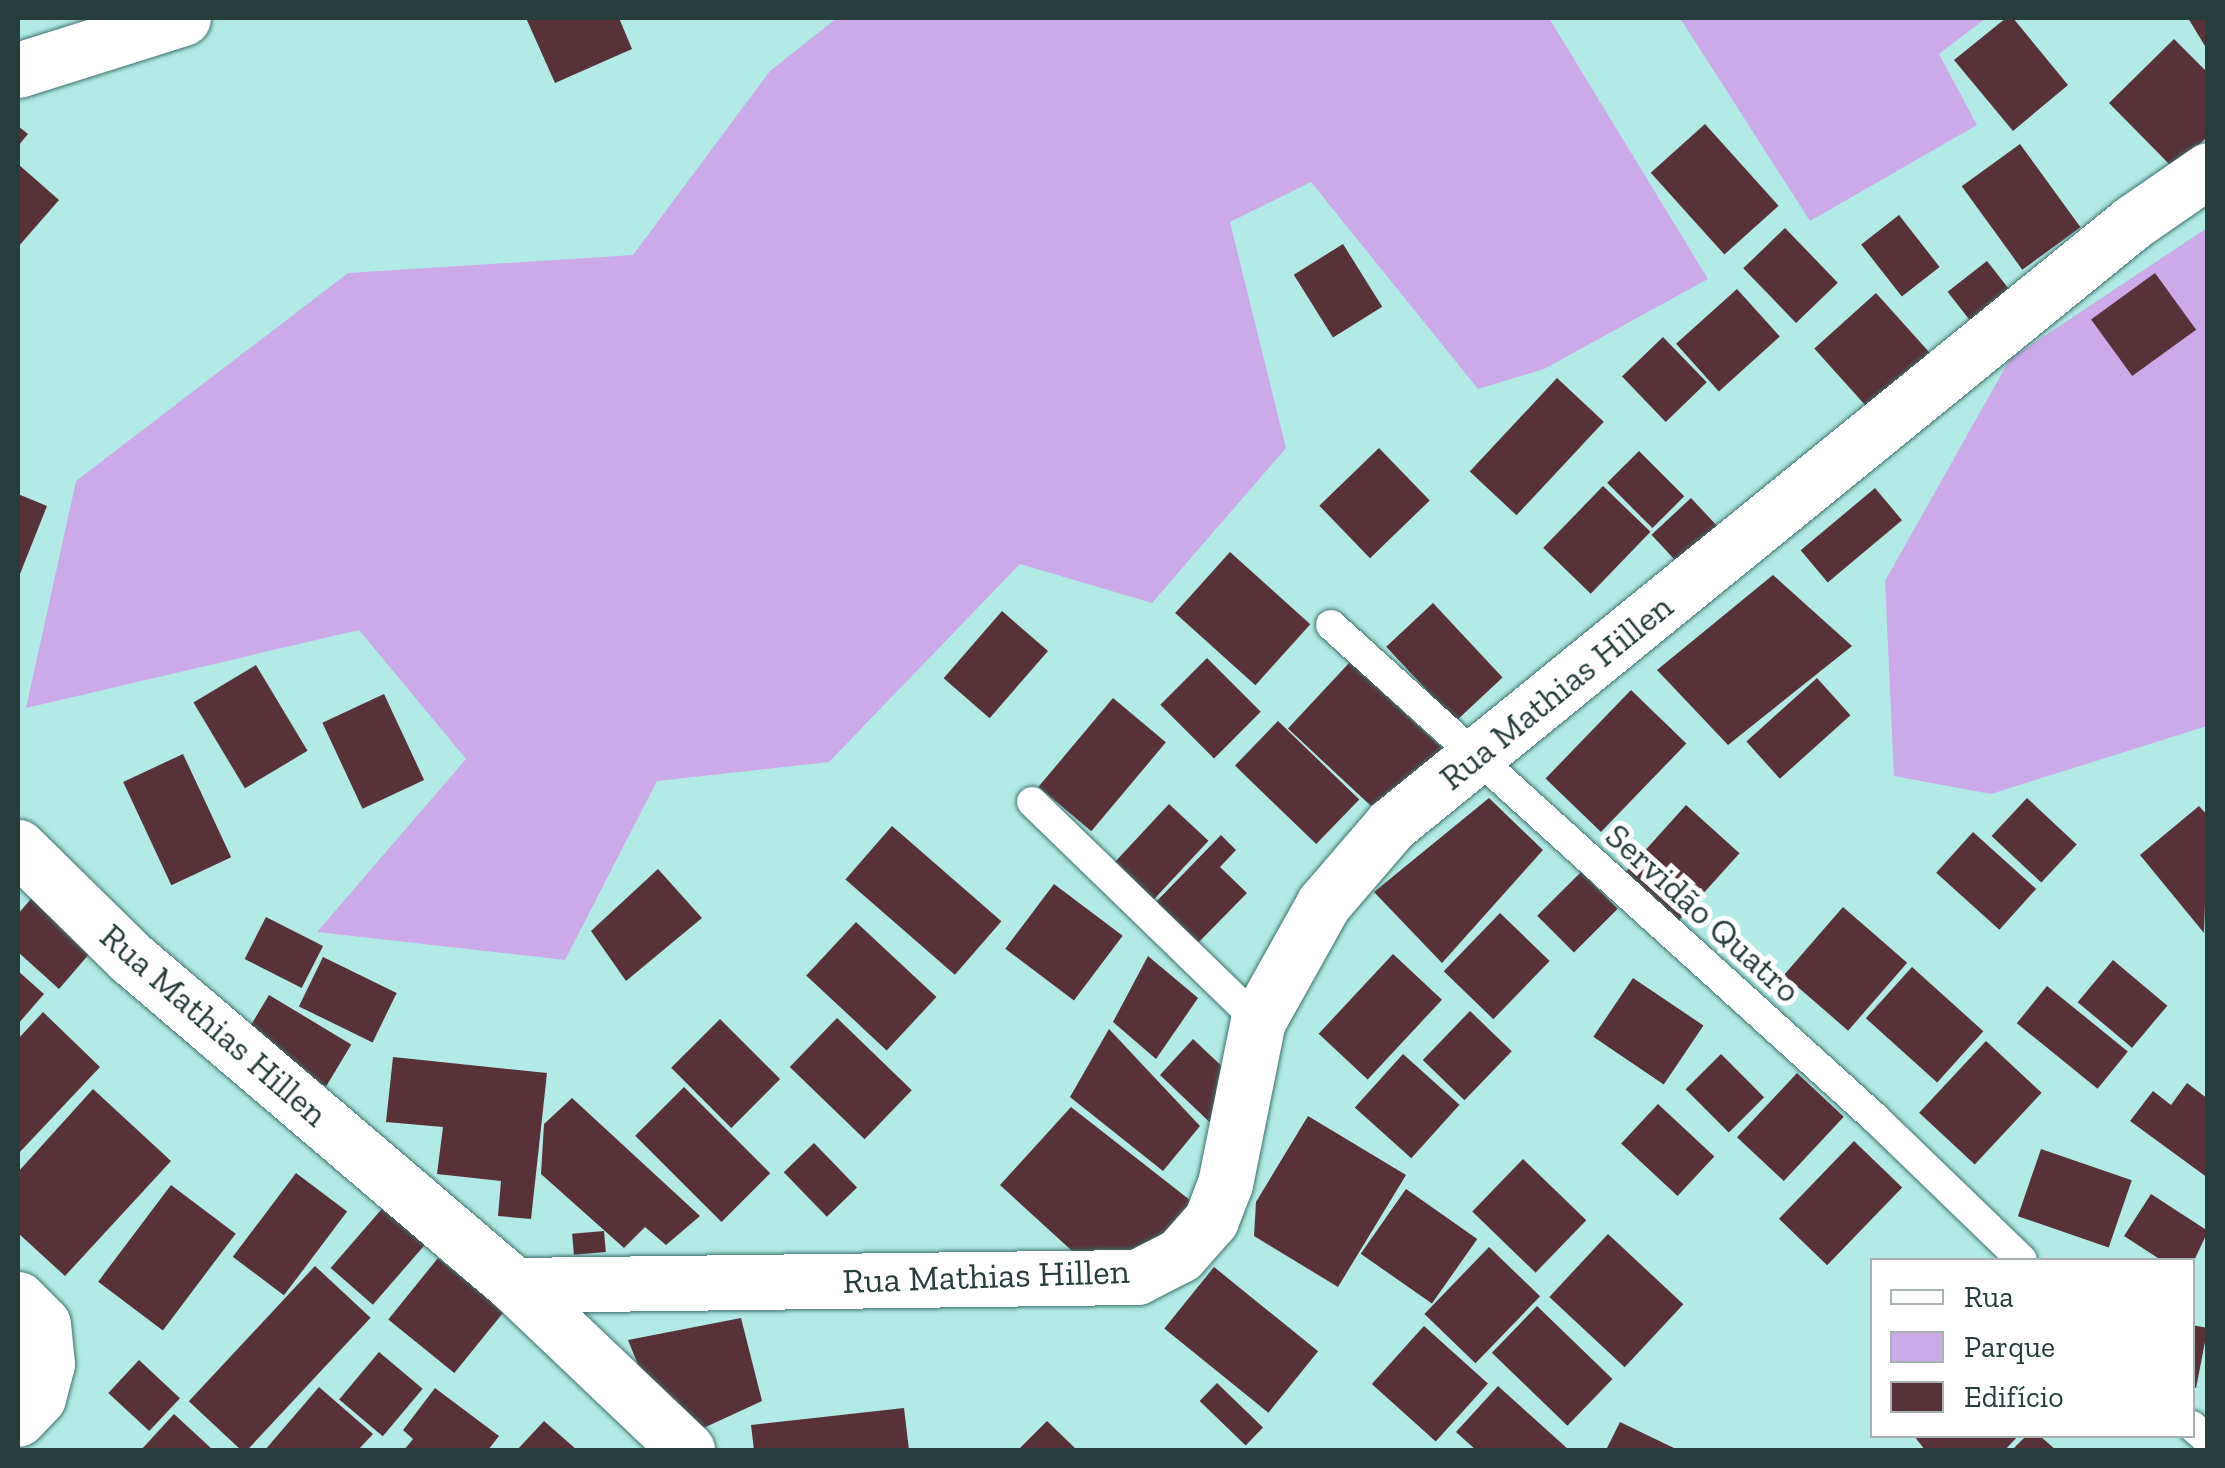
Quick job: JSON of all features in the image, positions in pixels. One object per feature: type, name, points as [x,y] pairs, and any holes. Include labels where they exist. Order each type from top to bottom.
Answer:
[{"type":"street","points":[[18,70],[183,18]]},
{"type":"street","name":"Rua Mathias Hillen","points":[[18,847],[131,958],[514,1285],[1137,1277],[1180,1254],[1212,1220],[1226,1184],[1258,1020],[1324,903],[1391,825],[2133,222],[2208,170]]},
{"type":"street","points":[[514,1285],[687,1450]]},
{"type":"street","points":[[18,1299],[43,1324],[48,1364],[38,1398],[18,1419]]},
{"type":"lane","name":"Servidão Quatro","points":[[1331,625],[1874,1118],[2020,1258]]},
{"type":"lane","points":[[1032,802],[1258,1020]]},
{"type":"green space","points":[[837,18],[1549,18],[1708,279],[1544,369],[1478,389],[1311,182],[1230,222],[1286,448],[1152,603],[1020,564],[829,762],[657,781],[565,960],[317,932],[466,759],[359,630],[26,708],[76,481],[348,273],[633,255],[770,71]]},
{"type":"green space","points":[[1680,18],[1986,18],[1939,54],[1977,125],[1810,221]]},
{"type":"green space","points":[[2207,228],[2207,726],[1991,794],[1894,776],[1885,581],[2010,359]]},
{"type":"building","points":[[526,18],[619,18],[632,49],[555,83]]},
{"type":"building","points":[[2006,18],[2013,18],[2068,85],[2013,131],[1954,60]]},
{"type":"building","points":[[2188,18],[2208,18],[2208,51]]},
{"type":"building","points":[[2174,39],[2208,73],[2208,136],[2174,169],[2109,103]]},
{"type":"building","points":[[1705,124],[1779,206],[1724,255],[1651,173]]},
{"type":"building","points":[[18,126],[28,134],[18,146]]},
{"type":"building","points":[[2020,144],[2081,227],[2022,270],[1962,186]]},
{"type":"building","points":[[18,164],[59,200],[18,247]]},
{"type":"building","points":[[1899,215],[1940,267],[1902,297],[1861,245]]},
{"type":"building","points":[[1785,228],[1838,283],[1796,323],[1743,268]]},
{"type":"building","points":[[1343,244],[1382,307],[1333,337],[1294,275]]},
{"type":"building","points":[[1987,261],[2017,300],[1978,330],[1948,292]]},
{"type":"building","points":[[2155,273],[2196,330],[2132,376],[2091,319]]},
{"type":"building","points":[[1737,289],[1780,337],[1719,391],[1676,344]]},
{"type":"building","points":[[1876,293],[1934,358],[1873,413],[1814,349]]},
{"type":"building","points":[[1663,337],[1707,382],[1666,422],[1622,377]]},
{"type":"building","points":[[1557,378],[1604,422],[1517,515],[1470,472]]},
{"type":"building","points":[[1379,448],[1430,501],[1370,558],[1319,506]]},
{"type":"building","points":[[1639,451],[1684,496],[1652,528],[1607,483]]},
{"type":"building","points":[[1603,486],[1650,532],[1591,594],[1543,548]]},
{"type":"building","points":[[1875,488],[1902,520],[1828,583],[1801,550]]},
{"type":"building","points":[[18,494],[47,506],[18,579]]},
{"type":"building","points":[[1691,498],[1724,533],[1684,570],[1652,535]]},
{"type":"building","points":[[1230,552],[1310,624],[1255,685],[1175,613]]},
{"type":"building","points":[[1773,575],[1852,646],[1728,745],[1657,670]]},
{"type":"building","points":[[1433,603],[1503,678],[1456,721],[1386,647]]},
{"type":"building","points":[[1002,611],[1048,651],[990,718],[944,678]]},
{"type":"building","points":[[1207,658],[1261,712],[1214,758],[1160,705]]},
{"type":"building","points":[[1350,662],[1444,749],[1382,816],[1288,729]]},
{"type":"building","points":[[256,665],[308,751],[245,788],[193,703]]},
{"type":"building","points":[[1817,678],[1850,715],[1780,779],[1746,742]]},
{"type":"building","points":[[1631,690],[1686,743],[1601,832],[1546,778]]},
{"type":"building","points":[[384,694],[424,780],[363,809],[322,723]]},
{"type":"building","points":[[1113,698],[1166,742],[1091,831],[1038,787]]},
{"type":"building","points":[[1278,721],[1359,799],[1316,844],[1235,766]]},
{"type":"building","points":[[183,754],[231,857],[171,885],[123,782]]},
{"type":"building","points":[[1489,798],[1543,850],[1442,963],[1374,892]]},
{"type":"building","points":[[2027,798],[2077,844],[2041,882],[1992,836]]},
{"type":"building","points":[[1169,804],[1208,841],[1153,901],[1113,864]]},
{"type":"building","points":[[1686,805],[1740,853],[1674,926],[1620,878]]},
{"type":"building","points":[[2199,806],[2208,816],[2204,933],[2140,855]]},
{"type":"building","points":[[892,826],[1001,921],[955,975],[845,880]]},
{"type":"building","points":[[1973,832],[2036,889],[1999,930],[1936,873]]},
{"type":"building","points":[[1221,835],[1236,850],[1220,867],[1247,893],[1195,946],[1153,905]]},
{"type":"building","points":[[658,869],[702,918],[626,981],[591,931]]},
{"type":"building","points":[[1581,872],[1618,909],[1574,953],[1537,916]]},
{"type":"building","points":[[1054,884],[1123,936],[1074,1000],[1005,949]]},
{"type":"building","points":[[36,893],[96,946],[59,989],[18,952],[18,914]]},
{"type":"building","points":[[1843,907],[1907,963],[1848,1031],[1784,975]]},
{"type":"building","points":[[1500,913],[1550,961],[1493,1019],[1444,971]]},
{"type":"building","points":[[266,917],[323,946],[302,988],[245,959]]},
{"type":"building","points":[[856,922],[936,997],[887,1050],[806,975]]},
{"type":"building","points":[[1393,954],[1442,1000],[1368,1079],[1319,1034]]},
{"type":"building","points":[[1148,956],[1198,998],[1156,1059],[1113,1022]]},
{"type":"building","points":[[323,957],[397,993],[373,1042],[299,1006]]},
{"type":"building","points":[[2113,960],[2167,1006],[2132,1048],[2078,1002]]},
{"type":"building","points":[[1912,967],[1983,1031],[1937,1083],[1866,1018]]},
{"type":"building","points":[[18,971],[44,994],[18,1024]]},
{"type":"building","points":[[1633,978],[1703,1026],[1664,1084],[1593,1037]]},
{"type":"building","points":[[2047,986],[2128,1051],[2098,1089],[2017,1023]]},
{"type":"building","points":[[269,995],[351,1044],[326,1086],[244,1037]]},
{"type":"building","points":[[1470,1011],[1512,1051],[1464,1100],[1423,1060]]},
{"type":"building","points":[[43,1012],[100,1067],[18,1154],[18,1039]]},
{"type":"building","points":[[837,1018],[912,1090],[865,1139],[790,1067]]},
{"type":"building","points":[[720,1019],[780,1079],[731,1128],[671,1068]]},
{"type":"building","points":[[1109,1029],[1200,1126],[1163,1171],[1070,1097]]},
{"type":"building","points":[[1193,1039],[1229,1073],[1219,1131],[1160,1075]]},
{"type":"building","points":[[1986,1041],[2042,1093],[1975,1165],[1919,1113]]},
{"type":"building","points":[[1403,1054],[1459,1105],[1411,1158],[1355,1108]]},
{"type":"building","points":[[1721,1054],[1764,1097],[1729,1132],[1686,1089]]},
{"type":"building","points":[[393,1057],[547,1073],[531,1219],[498,1216],[501,1181],[437,1174],[443,1127],[386,1122]]},
{"type":"building","points":[[1797,1073],[1844,1117],[1784,1181],[1737,1137]]},
{"type":"building","points":[[2187,1083],[2208,1099],[2208,1178],[2130,1121],[2153,1091],[2171,1105]]},
{"type":"building","points":[[684,1087],[770,1173],[721,1222],[635,1136]]},
{"type":"building","points":[[93,1089],[171,1161],[65,1276],[18,1233],[18,1172]]},
{"type":"building","points":[[572,1098],[700,1216],[666,1245],[645,1227],[624,1248],[541,1174],[544,1124]]},
{"type":"building","points":[[1658,1104],[1714,1157],[1677,1196],[1621,1143]]},
{"type":"building","points":[[1071,1107],[1195,1204],[1162,1244],[1082,1260],[1000,1185]]},
{"type":"building","points":[[1308,1116],[1406,1175],[1338,1287],[1254,1236],[1256,1202]]},
{"type":"building","points":[[1854,1141],[1902,1188],[1827,1265],[1779,1219]]},
{"type":"building","points":[[814,1143],[857,1188],[827,1217],[784,1172]]},
{"type":"building","points":[[2041,1149],[2132,1180],[2109,1247],[2018,1216]]},
{"type":"building","points":[[1523,1159],[1586,1220],[1536,1273],[1472,1212]]},
{"type":"building","points":[[296,1173],[347,1212],[284,1295],[233,1257]]},
{"type":"building","points":[[171,1185],[236,1234],[163,1330],[98,1282]]},
{"type":"building","points":[[1406,1189],[1477,1239],[1432,1304],[1361,1254]]},
{"type":"building","points":[[2151,1194],[2208,1231],[2195,1259],[2158,1258],[2124,1236]]},
{"type":"building","points":[[387,1203],[429,1240],[373,1305],[331,1268]]},
{"type":"building","points":[[604,1231],[606,1252],[574,1255],[572,1234]]},
{"type":"building","points":[[1608,1234],[1683,1304],[1625,1367],[1549,1297]]},
{"type":"building","points":[[1489,1247],[1540,1296],[1475,1363],[1424,1314]]},
{"type":"building","points":[[438,1258],[504,1311],[454,1373],[388,1319]]},
{"type":"building","points":[[315,1266],[371,1318],[247,1450],[241,1450],[189,1401]]},
{"type":"building","points":[[1214,1267],[1318,1351],[1268,1413],[1164,1328]]},
{"type":"building","points":[[1537,1306],[1613,1379],[1567,1426],[1492,1353]]},
{"type":"building","points":[[741,1318],[762,1401],[697,1431],[649,1392],[628,1340]]},
{"type":"building","points":[[1424,1326],[1488,1384],[1436,1442],[1372,1384]]},
{"type":"building","points":[[2195,1326],[2208,1328],[2196,1388],[2195,1388]]},
{"type":"building","points":[[379,1352],[423,1389],[383,1436],[339,1399]]},
{"type":"building","points":[[139,1360],[180,1398],[149,1431],[108,1393]]},
{"type":"building","points":[[1217,1383],[1263,1427],[1246,1445],[1200,1401]]},
{"type":"building","points":[[1498,1386],[1569,1450],[1476,1450],[1456,1432]]},
{"type":"building","points":[[319,1387],[373,1434],[358,1450],[265,1450]]},
{"type":"building","points":[[435,1388],[499,1436],[488,1450],[404,1450],[413,1439],[403,1430]]},
{"type":"building","points":[[904,1408],[909,1450],[754,1450],[751,1425]]},
{"type":"building","points":[[174,1414],[213,1450],[141,1450]]},
{"type":"building","points":[[544,1421],[577,1450],[517,1450]]},
{"type":"building","points":[[1047,1421],[1077,1450],[1018,1450]]},
{"type":"building","points":[[1620,1422],[1678,1450],[1606,1450]]},
{"type":"building","points":[[1916,1438],[2016,1438],[2005,1450],[1925,1450]]},
{"type":"building","points":[[2024,1438],[2042,1438],[2056,1450],[2012,1450]]}]
